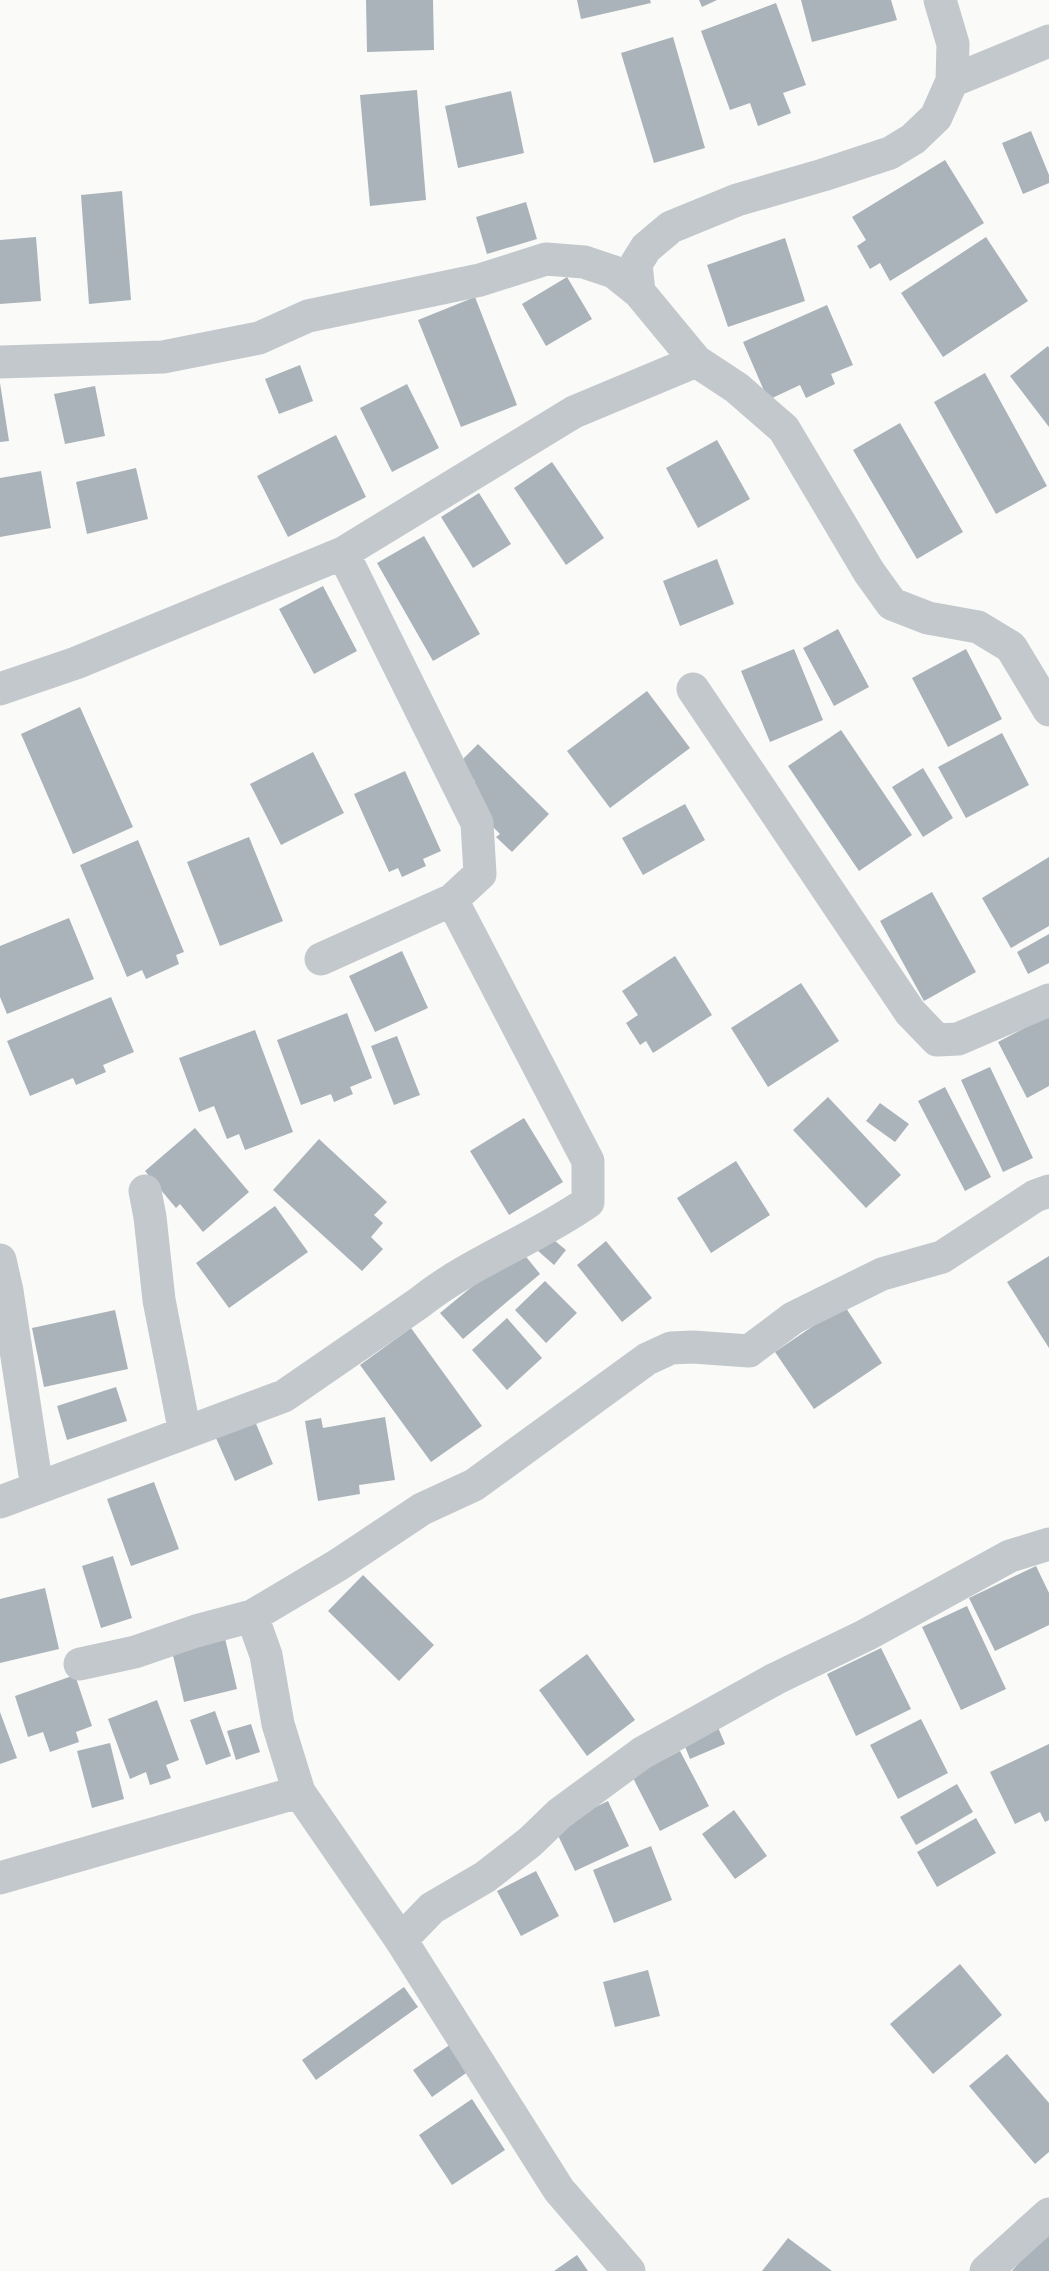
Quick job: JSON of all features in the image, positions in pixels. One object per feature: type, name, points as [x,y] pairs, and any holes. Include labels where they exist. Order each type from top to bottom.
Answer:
[{"type":"street","points":[[639,292],[636,264],[646,248],[670,227],[737,200],[890,153],[913,139],[936,117],[952,81],[953,44],[940,0]]},
{"type":"street","points":[[952,81],[1049,41]]},
{"type":"street","points":[[0,362],[163,357],[259,338],[308,316],[480,280],[546,259],[584,262],[614,272],[639,292],[696,361],[737,387],[784,429],[869,572],[892,604],[928,618],[978,627],[1011,647],[1049,710]]},
{"type":"street","points":[[0,689],[76,663],[343,553],[574,412],[696,361]]},
{"type":"street","points":[[321,959],[452,900],[480,874],[477,823],[343,553]]},
{"type":"street","points":[[693,689],[910,1012],[937,1040],[958,1039],[1049,1000]]},
{"type":"street","points":[[0,1502],[284,1396],[419,1304],[440,1286],[559,1222],[588,1202],[588,1161],[452,900]]},
{"type":"street","points":[[145,1191],[159,1300],[185,1433]]},
{"type":"street","points":[[80,1664],[135,1652],[196,1631],[252,1616],[338,1565],[422,1509],[474,1485],[647,1359],[671,1348],[693,1347],[749,1351],[793,1318],[882,1274],[942,1257],[1035,1196],[1049,1191]]},
{"type":"street","points":[[0,1260],[7,1291],[37,1488]]},
{"type":"street","points":[[401,1940],[432,1908],[485,1876],[530,1842],[559,1814],[642,1753],[775,1679],[866,1635],[1010,1556],[1049,1544]]},
{"type":"street","points":[[252,1616],[266,1654],[278,1725],[299,1792],[401,1940],[559,2190],[629,2271]]},
{"type":"street","points":[[0,1878],[299,1792]]},
{"type":"street","points":[[986,2271],[1049,2214]]},
{"type":"building","points":[[366,0],[433,0],[434,50],[367,52]]},
{"type":"building","points":[[577,0],[650,0],[651,3],[581,19]]},
{"type":"building","points":[[699,0],[717,0],[702,7]]},
{"type":"building","points":[[801,0],[891,0],[897,20],[812,42]]},
{"type":"building","points":[[776,3],[806,85],[783,93],[791,113],[758,126],[750,103],[730,110],[701,31]]},
{"type":"building","points":[[673,37],[705,148],[654,163],[621,53]]},
{"type":"building","points":[[417,90],[426,200],[370,206],[360,95]]},
{"type":"building","points":[[511,91],[524,153],[458,168],[445,106]]},
{"type":"building","points":[[1031,131],[1049,175],[1049,183],[1023,194],[1002,143]]},
{"type":"building","points":[[945,160],[984,223],[890,281],[880,263],[870,269],[857,246],[866,240],[852,217]]},
{"type":"building","points":[[122,191],[131,300],[89,304],[81,195]]},
{"type":"building","points":[[526,202],[537,239],[487,254],[476,217]]},
{"type":"building","points":[[36,237],[41,301],[0,304],[0,240]]},
{"type":"building","points":[[986,237],[1028,301],[943,357],[901,293]]},
{"type":"building","points":[[785,238],[805,301],[728,327],[707,265]]},
{"type":"building","points":[[567,277],[592,319],[546,346],[522,304]]},
{"type":"building","points":[[475,297],[517,405],[461,427],[418,320]]},
{"type":"building","points":[[827,305],[853,365],[831,374],[835,384],[806,398],[800,385],[768,400],[743,342]]},
{"type":"building","points":[[1048,346],[1049,348],[1049,427],[1010,376]]},
{"type":"building","points":[[300,365],[313,401],[279,414],[265,379]]},
{"type":"building","points":[[985,373],[1047,486],[996,514],[934,402]]},
{"type":"building","points":[[0,383],[9,441],[0,442]]},
{"type":"building","points":[[407,384],[439,448],[392,472],[360,408]]},
{"type":"building","points":[[95,386],[105,436],[65,444],[54,394]]},
{"type":"building","points":[[900,423],[963,532],[917,559],[853,450]]},
{"type":"building","points":[[336,435],[366,497],[288,537],[257,476]]},
{"type":"building","points":[[717,440],[750,499],[698,528],[666,468]]},
{"type":"building","points":[[552,462],[604,538],[566,565],[514,488]]},
{"type":"building","points":[[136,468],[148,519],[87,534],[76,482]]},
{"type":"building","points":[[41,471],[51,528],[0,537],[0,478]]},
{"type":"building","points":[[479,493],[511,544],[473,568],[441,517]]},
{"type":"building","points":[[424,536],[480,634],[433,661],[377,563]]},
{"type":"building","points":[[717,559],[734,604],[680,626],[663,581]]},
{"type":"building","points":[[323,586],[357,651],[314,674],[279,609]]},
{"type":"building","points":[[838,629],[869,687],[834,706],[803,648]]},
{"type":"building","points":[[794,649],[823,720],[770,742],[741,671]]},
{"type":"building","points":[[966,649],[1002,719],[948,747],[912,678]]},
{"type":"building","points":[[647,691],[690,748],[610,808],[567,751]]},
{"type":"building","points":[[80,707],[133,827],[73,854],[21,734]]},
{"type":"building","points":[[841,730],[912,835],[859,871],[788,766]]},
{"type":"building","points":[[1002,733],[1029,785],[966,818],[938,767]]},
{"type":"building","points":[[478,744],[549,814],[512,852],[496,837],[500,834],[481,815],[471,785],[475,781],[458,764]]},
{"type":"building","points":[[313,752],[344,813],[281,845],[250,784]]},
{"type":"building","points":[[923,768],[953,818],[923,837],[892,787]]},
{"type":"building","points":[[405,771],[441,851],[423,859],[426,866],[402,877],[398,868],[389,872],[354,794]]},
{"type":"building","points":[[685,804],[705,840],[643,875],[622,838]]},
{"type":"building","points":[[249,837],[283,921],[220,946],[187,862]]},
{"type":"building","points":[[138,840],[184,952],[176,955],[179,964],[146,979],[142,970],[127,977],[80,865]]},
{"type":"building","points":[[1049,857],[1049,926],[1011,948],[982,898]]},
{"type":"building","points":[[932,892],[976,972],[924,1001],[880,921]]},
{"type":"building","points":[[69,918],[94,979],[7,1014],[0,997],[0,946]]},
{"type":"building","points":[[1049,934],[1049,963],[1028,974],[1017,952]]},
{"type":"building","points":[[402,951],[428,1008],[375,1032],[349,976]]},
{"type":"building","points":[[675,956],[712,1015],[653,1053],[646,1041],[640,1045],[626,1023],[638,1015],[622,991]]},
{"type":"building","points":[[801,983],[839,1041],[768,1087],[731,1028]]},
{"type":"building","points":[[111,997],[134,1052],[103,1065],[106,1072],[76,1085],[73,1078],[30,1096],[7,1041]]},
{"type":"building","points":[[347,1013],[372,1078],[350,1087],[353,1094],[334,1102],[331,1094],[301,1105],[277,1040]]},
{"type":"building","points":[[1049,1015],[1049,1086],[1027,1098],[998,1042]]},
{"type":"building","points":[[255,1030],[293,1132],[245,1150],[239,1134],[227,1139],[214,1106],[199,1112],[179,1058]]},
{"type":"building","points":[[397,1036],[420,1095],[394,1105],[371,1046]]},
{"type":"building","points":[[990,1067],[1033,1158],[1003,1172],[961,1080]]},
{"type":"building","points":[[945,1087],[991,1177],[965,1191],[918,1101]]},
{"type":"building","points":[[828,1097],[901,1175],[866,1208],[793,1130]]},
{"type":"building","points":[[880,1103],[909,1124],[895,1142],[866,1121]]},
{"type":"building","points":[[524,1118],[563,1182],[509,1215],[470,1151]]},
{"type":"building","points":[[195,1128],[249,1192],[203,1232],[180,1204],[176,1208],[145,1171]]},
{"type":"building","points":[[319,1139],[387,1202],[374,1215],[383,1223],[371,1237],[383,1249],[362,1271],[273,1190]]},
{"type":"building","points":[[736,1161],[770,1215],[711,1253],[677,1198]]},
{"type":"building","points":[[275,1206],[308,1252],[229,1308],[196,1263]]},
{"type":"building","points":[[549,1236],[566,1250],[554,1265],[537,1250]]},
{"type":"building","points":[[606,1241],[652,1298],[622,1322],[577,1265]]},
{"type":"building","points":[[519,1248],[540,1274],[463,1339],[440,1313]]},
{"type":"building","points":[[1049,1256],[1049,1348],[1007,1282]]},
{"type":"building","points":[[545,1281],[577,1313],[546,1343],[515,1310]]},
{"type":"building","points":[[844,1305],[882,1363],[814,1409],[775,1352]]},
{"type":"building","points":[[115,1310],[128,1369],[44,1387],[32,1328]]},
{"type":"building","points":[[507,1318],[542,1358],[507,1390],[472,1350]]},
{"type":"building","points":[[411,1328],[482,1426],[431,1462],[360,1365]]},
{"type":"building","points":[[116,1387],[127,1421],[67,1440],[57,1406]]},
{"type":"building","points":[[251,1412],[273,1464],[235,1481],[212,1429]]},
{"type":"building","points":[[385,1417],[395,1480],[359,1485],[360,1494],[318,1501],[305,1421],[321,1418],[323,1428]]},
{"type":"building","points":[[154,1482],[179,1549],[131,1566],[107,1499]]},
{"type":"building","points":[[113,1556],[132,1618],[101,1628],[82,1566]]},
{"type":"building","points":[[1036,1566],[1049,1593],[1049,1625],[995,1651],[969,1598]]},
{"type":"building","points":[[363,1575],[434,1645],[399,1681],[328,1611]]},
{"type":"building","points":[[45,1588],[59,1649],[0,1663],[0,1599]]},
{"type":"building","points":[[967,1606],[1006,1689],[961,1710],[922,1627]]},
{"type":"building","points":[[224,1634],[237,1689],[184,1702],[171,1647]]},
{"type":"building","points":[[881,1648],[911,1709],[856,1736],[827,1674]]},
{"type":"building","points":[[587,1654],[635,1720],[587,1756],[539,1690]]},
{"type":"building","points":[[75,1675],[92,1726],[76,1732],[79,1742],[50,1752],[43,1732],[28,1737],[15,1696]]},
{"type":"building","points":[[157,1700],[179,1760],[166,1765],[171,1778],[150,1785],[146,1772],[130,1779],[108,1719]]},
{"type":"building","points":[[215,1711],[231,1756],[206,1765],[190,1720]]},
{"type":"building","points":[[0,1712],[17,1758],[0,1764]]},
{"type":"building","points":[[921,1719],[948,1773],[898,1799],[870,1745]]},
{"type":"building","points":[[251,1724],[260,1752],[236,1760],[227,1731]]},
{"type":"building","points":[[717,1725],[725,1744],[690,1759],[682,1739]]},
{"type":"building","points":[[110,1743],[124,1799],[92,1808],[77,1751]]},
{"type":"building","points":[[1049,1744],[1049,1820],[1045,1822],[1040,1812],[1015,1824],[990,1772]]},
{"type":"building","points":[[680,1751],[709,1806],[660,1831],[632,1776]]},
{"type":"building","points":[[957,1784],[973,1812],[916,1845],[900,1817]]},
{"type":"building","points":[[608,1801],[629,1846],[575,1871],[554,1827]]},
{"type":"building","points":[[734,1810],[767,1856],[735,1879],[702,1834]]},
{"type":"building","points":[[976,1818],[996,1853],[937,1887],[917,1852]]},
{"type":"building","points":[[651,1846],[672,1900],[614,1923],[593,1870]]},
{"type":"building","points":[[536,1871],[559,1916],[521,1936],[497,1891]]},
{"type":"building","points":[[960,1964],[1002,2015],[933,2074],[890,2024]]},
{"type":"building","points":[[648,1970],[660,2016],[615,2027],[603,1982]]},
{"type":"building","points":[[404,1987],[418,2007],[316,2080],[302,2060]]},
{"type":"building","points":[[451,2044],[469,2071],[432,2097],[413,2070]]},
{"type":"building","points":[[1007,2054],[1049,2103],[1049,2152],[1035,2164],[969,2086]]},
{"type":"building","points":[[472,2099],[505,2150],[452,2185],[419,2135]]},
{"type":"building","points":[[1049,2227],[1049,2271],[1012,2271]]},
{"type":"building","points":[[788,2238],[832,2271],[762,2271]]},
{"type":"building","points":[[577,2255],[588,2271],[554,2271]]}]
